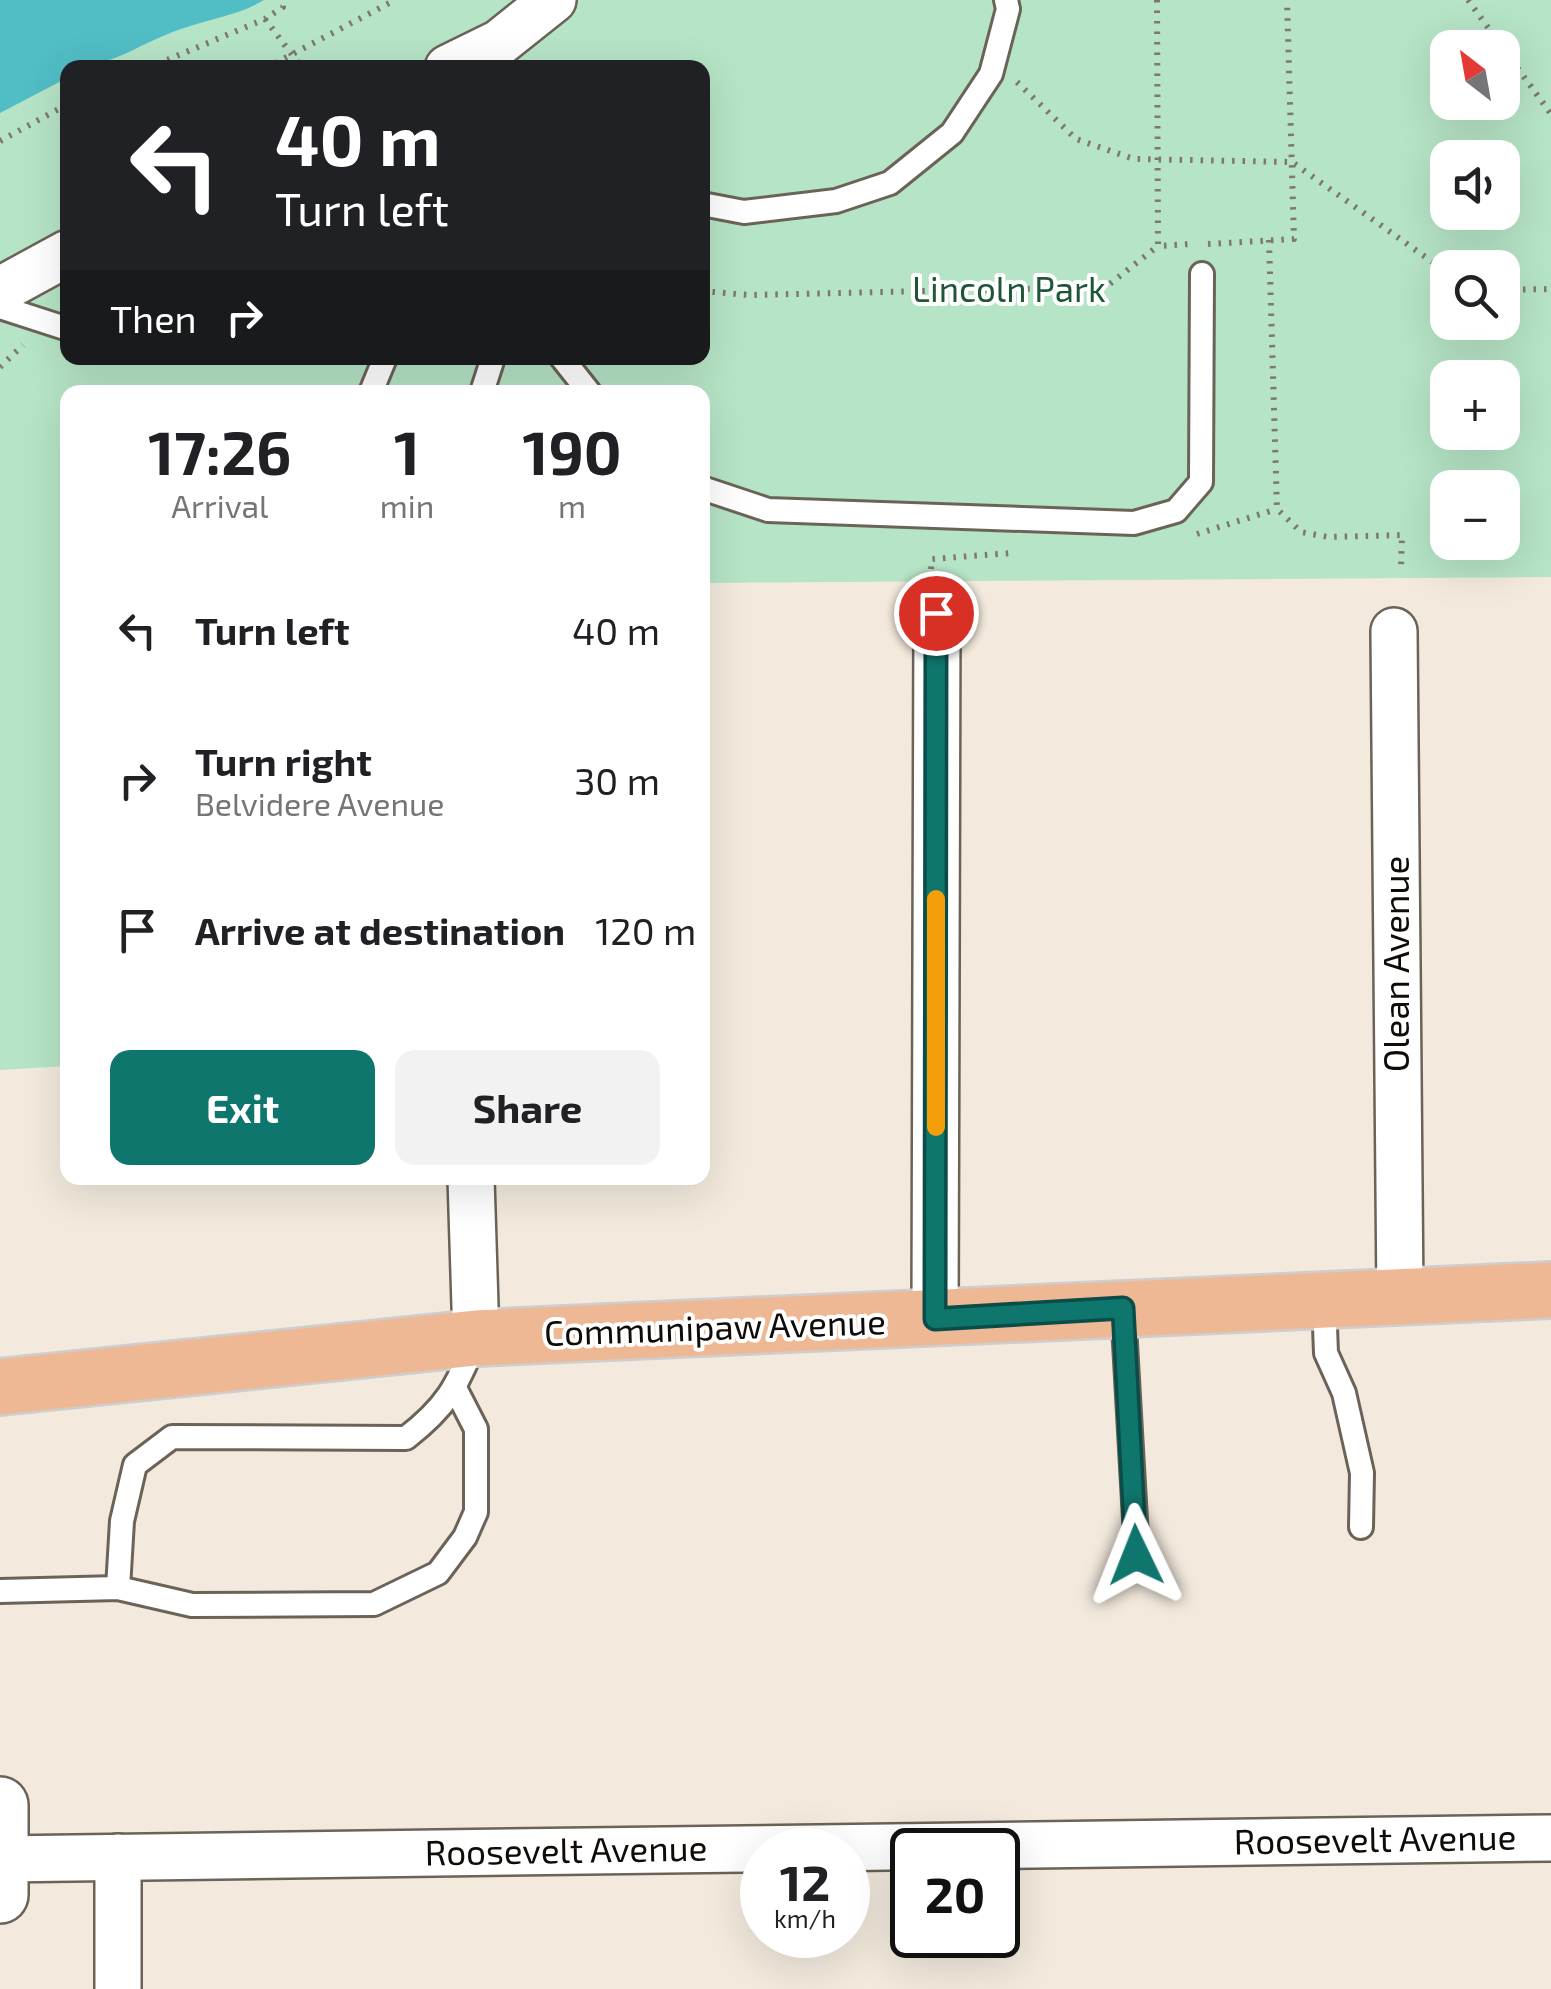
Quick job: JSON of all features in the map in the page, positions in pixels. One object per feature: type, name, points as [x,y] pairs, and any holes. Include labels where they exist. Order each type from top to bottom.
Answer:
[{"type":"main road","name":"Communipaw Avenue","points":[[0,1387],[476,1338],[1551,1290]]},
{"type":"street","points":[[468,60],[499,43],[553,0]]},
{"type":"street","points":[[0,290],[60,257]]},
{"type":"street","points":[[935,1319],[936,613]]},
{"type":"street","name":"Olean Avenue","points":[[1394,631],[1400,1298]]},
{"type":"street","points":[[471,1185],[476,1338]]},
{"type":"street","points":[[0,1805],[0,1896]]},
{"type":"street","name":"Roosevelt Avenue","points":[[1,1859],[1551,1838]]},
{"type":"street","points":[[118,1858],[118,1989]]},
{"type":"lane","points":[[710,206],[744,212],[836,202],[890,183],[952,133],[992,74],[1008,9],[1006,0]]},
{"type":"lane","points":[[710,491],[768,510],[1134,523],[1176,511],[1201,482],[1202,274]]},
{"type":"lane","points":[[0,307],[60,326]]},
{"type":"lane","points":[[568,365],[583,385]]},
{"type":"lane","points":[[1324,1300],[1326,1352],[1344,1393],[1362,1473],[1361,1527]]},
{"type":"lane","points":[[1123,1308],[1136,1555]]},
{"type":"lane","points":[[118,1588],[122,1521],[135,1466],[172,1437],[406,1438],[435,1416],[456,1390],[476,1338]]},
{"type":"lane","points":[[0,1591],[118,1588],[192,1605],[374,1604],[438,1573],[476,1512],[476,1429],[456,1390]]},
{"type":"path","points":[[168,60],[265,20],[283,7],[281,0]]},
{"type":"path","points":[[283,60],[395,0]]},
{"type":"path","points":[[1158,0],[1158,246]]},
{"type":"path","points":[[710,291],[749,295],[1106,287],[1158,246],[1294,239],[1287,0]]},
{"type":"path","points":[[1468,0],[1551,114]]},
{"type":"path","points":[[265,20],[298,60]]},
{"type":"path","points":[[995,60],[1076,139],[1134,159],[1292,162],[1430,260]]},
{"type":"path","points":[[0,141],[60,108]]},
{"type":"path","points":[[1269,240],[1277,509],[1302,532],[1328,537],[1402,536],[1401,569]]},
{"type":"path","points":[[1520,290],[1551,289]]},
{"type":"green space","name":"Lincoln Park","points":[[0,0],[1551,0],[1551,577],[710,583],[710,385],[60,385],[60,1066],[0,1070]]},
{"type":"water","points":[[0,0],[264,0],[169,33],[110,60],[60,60],[60,82],[0,113]]},
{"type":"slow traffic","points":[[936,899],[936,1127]]},
{"type":"route","points":[[936,613],[935,1319],[1123,1308],[1136,1555]]}]
